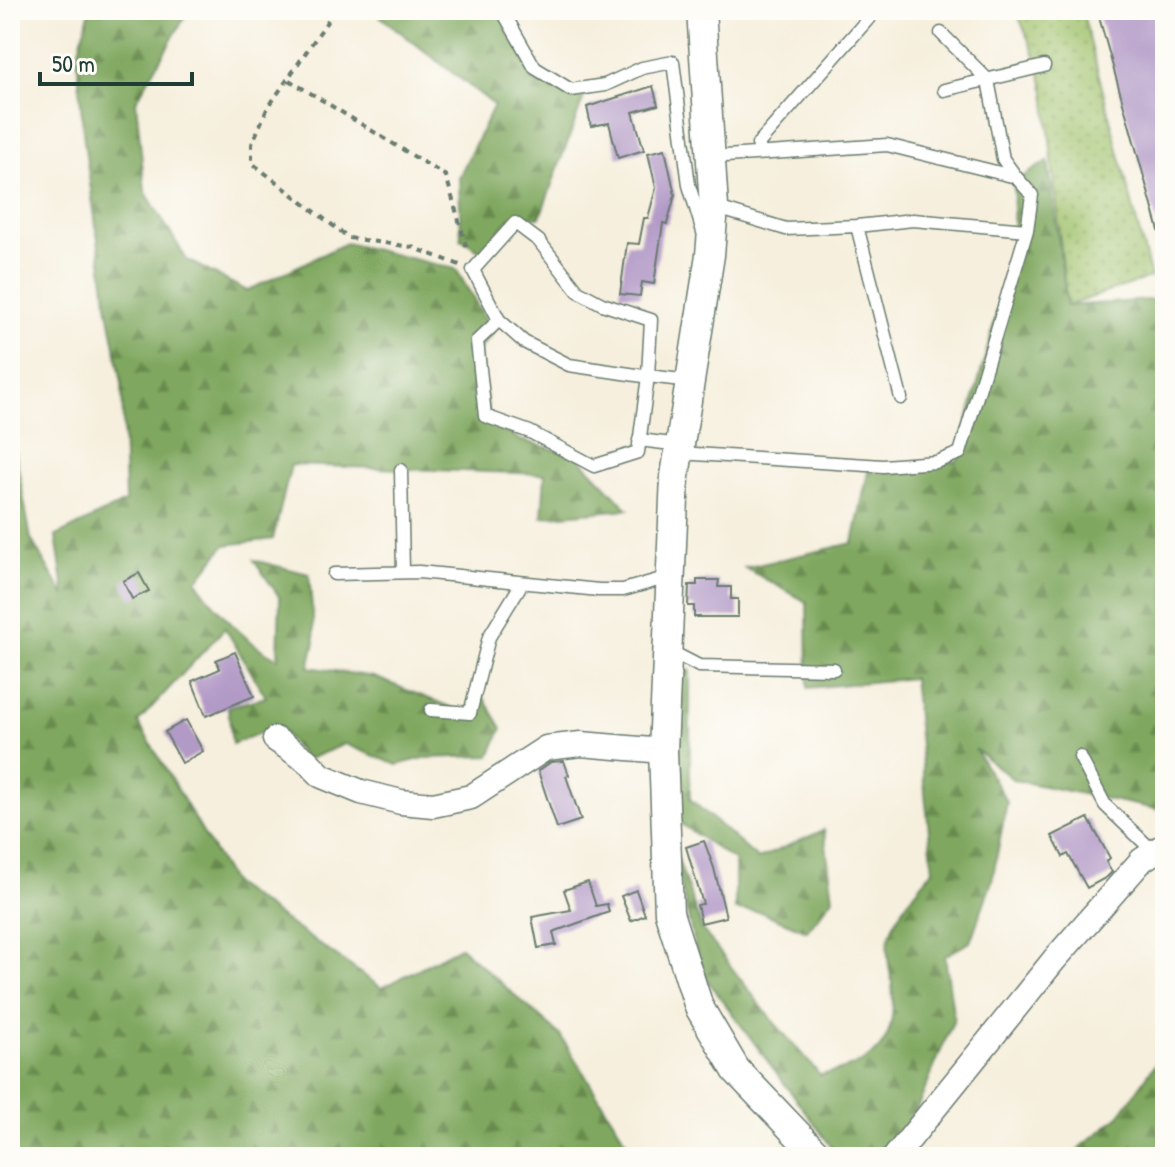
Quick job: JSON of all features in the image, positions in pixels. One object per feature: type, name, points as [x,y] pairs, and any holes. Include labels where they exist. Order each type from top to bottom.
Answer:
[{"type":"street","points":[[701,10],[714,207],[710,255],[675,476],[663,751],[669,913],[699,1007],[736,1070],[819,1157]]},
{"type":"street","points":[[275,739],[306,760],[322,776],[361,792],[401,802],[433,805],[471,797],[546,748],[581,744],[663,751]]},
{"type":"street","points":[[895,1157],[1026,994],[1142,860],[1160,848]]},
{"type":"lane","points":[[502,10],[535,68],[571,90],[605,85],[642,68],[673,62],[689,185],[710,255]]},
{"type":"lane","points":[[761,153],[758,144],[876,10]]},
{"type":"lane","points":[[639,440],[679,449],[883,466],[936,462],[960,453],[1027,230],[1032,195],[1003,159],[988,80],[941,33]]},
{"type":"lane","points":[[944,90],[1044,66]]},
{"type":"lane","points":[[711,157],[887,145],[1016,177]]},
{"type":"lane","points":[[714,207],[786,229],[913,220],[1027,230]]},
{"type":"lane","points":[[499,320],[477,341],[485,416],[530,432],[594,466],[638,452],[648,376],[651,320],[602,304],[578,291],[539,241],[515,223],[473,270],[499,320],[524,342],[569,365],[648,376],[690,381]]},
{"type":"lane","points":[[857,226],[901,398]]},
{"type":"lane","points":[[401,470],[403,572]]},
{"type":"lane","points":[[334,574],[419,572],[567,589],[623,590],[672,576]]},
{"type":"lane","points":[[431,710],[470,713],[489,637],[522,583]]},
{"type":"lane","points":[[668,650],[699,666],[834,669]]},
{"type":"lane","points":[[1080,757],[1105,805],[1160,848]]},
{"type":"path","points":[[335,10],[267,109],[252,144],[252,163],[349,238],[412,247],[473,270]]},
{"type":"path","points":[[289,80],[446,176],[473,270]]},
{"type":"green space","points":[[90,10],[189,10],[136,101],[145,191],[187,260],[247,291],[346,243],[456,269],[493,332],[479,351],[490,420],[520,440],[577,456],[628,509],[542,517],[545,474],[291,465],[273,539],[225,545],[197,581],[222,614],[244,636],[278,658],[280,598],[254,560],[309,574],[315,642],[309,667],[374,677],[465,713],[482,695],[502,728],[490,756],[424,758],[397,765],[345,744],[306,760],[278,726],[232,744],[228,707],[266,697],[225,628],[138,722],[233,884],[382,988],[460,947],[560,1035],[636,1157],[12,1157],[10,1153],[10,423],[31,539],[65,597],[56,536],[125,502],[122,383],[108,310],[84,141],[77,56]]},
{"type":"green space","points":[[372,10],[502,10],[508,33],[541,75],[584,97],[540,217],[512,216],[482,252],[461,239],[459,177],[494,105]]},
{"type":"green space","points":[[1016,10],[1082,10],[1151,277],[1067,306],[1045,92],[1037,60]]},
{"type":"green space","points":[[1048,161],[1067,306],[1165,301],[1165,811],[1014,780],[975,749],[1007,802],[992,881],[970,942],[945,956],[954,1019],[907,1133],[865,1157],[839,1157],[700,970],[671,840],[702,929],[772,1020],[820,1075],[856,1064],[880,1048],[887,1036],[893,1005],[888,942],[906,903],[933,870],[913,678],[808,688],[807,602],[745,568],[853,543],[869,467],[957,461],[1013,253],[1014,182]]},
{"type":"green space","points":[[690,670],[690,799],[758,859],[824,830],[833,898],[807,931],[761,912],[735,910],[735,861],[678,822],[671,754],[676,675]]},
{"type":"green space","points":[[1165,1050],[1165,1157],[1069,1157],[1119,1116]]},
{"type":"building","points":[[1097,10],[1165,10],[1165,233],[1160,234]]},
{"type":"building","points":[[653,86],[658,105],[633,112],[644,150],[618,158],[609,123],[591,126],[587,107]]},
{"type":"building","points":[[665,149],[675,195],[667,224],[663,223],[654,284],[642,282],[640,296],[620,294],[627,243],[639,244],[644,218],[648,218],[656,188],[648,153]]},
{"type":"building","points":[[139,573],[149,591],[132,599],[123,581]]},
{"type":"building","points":[[697,580],[719,580],[718,587],[731,587],[731,599],[738,599],[738,617],[694,617],[694,606],[688,606],[689,585],[697,585]]},
{"type":"building","points":[[235,652],[254,696],[206,716],[192,681],[220,669],[216,660]]},
{"type":"building","points":[[186,720],[203,751],[182,763],[165,732]]},
{"type":"building","points":[[564,761],[581,820],[557,828],[538,771],[551,762]]},
{"type":"building","points":[[1088,818],[1110,858],[1106,862],[1112,872],[1087,888],[1068,854],[1063,857],[1052,836]]},
{"type":"building","points":[[704,841],[726,917],[701,923],[697,905],[703,904],[686,847]]},
{"type":"building","points":[[588,882],[596,906],[607,904],[609,912],[553,932],[556,945],[538,948],[532,917],[571,910],[564,890]]},
{"type":"building","points":[[636,890],[645,915],[631,921],[621,896]]}]
